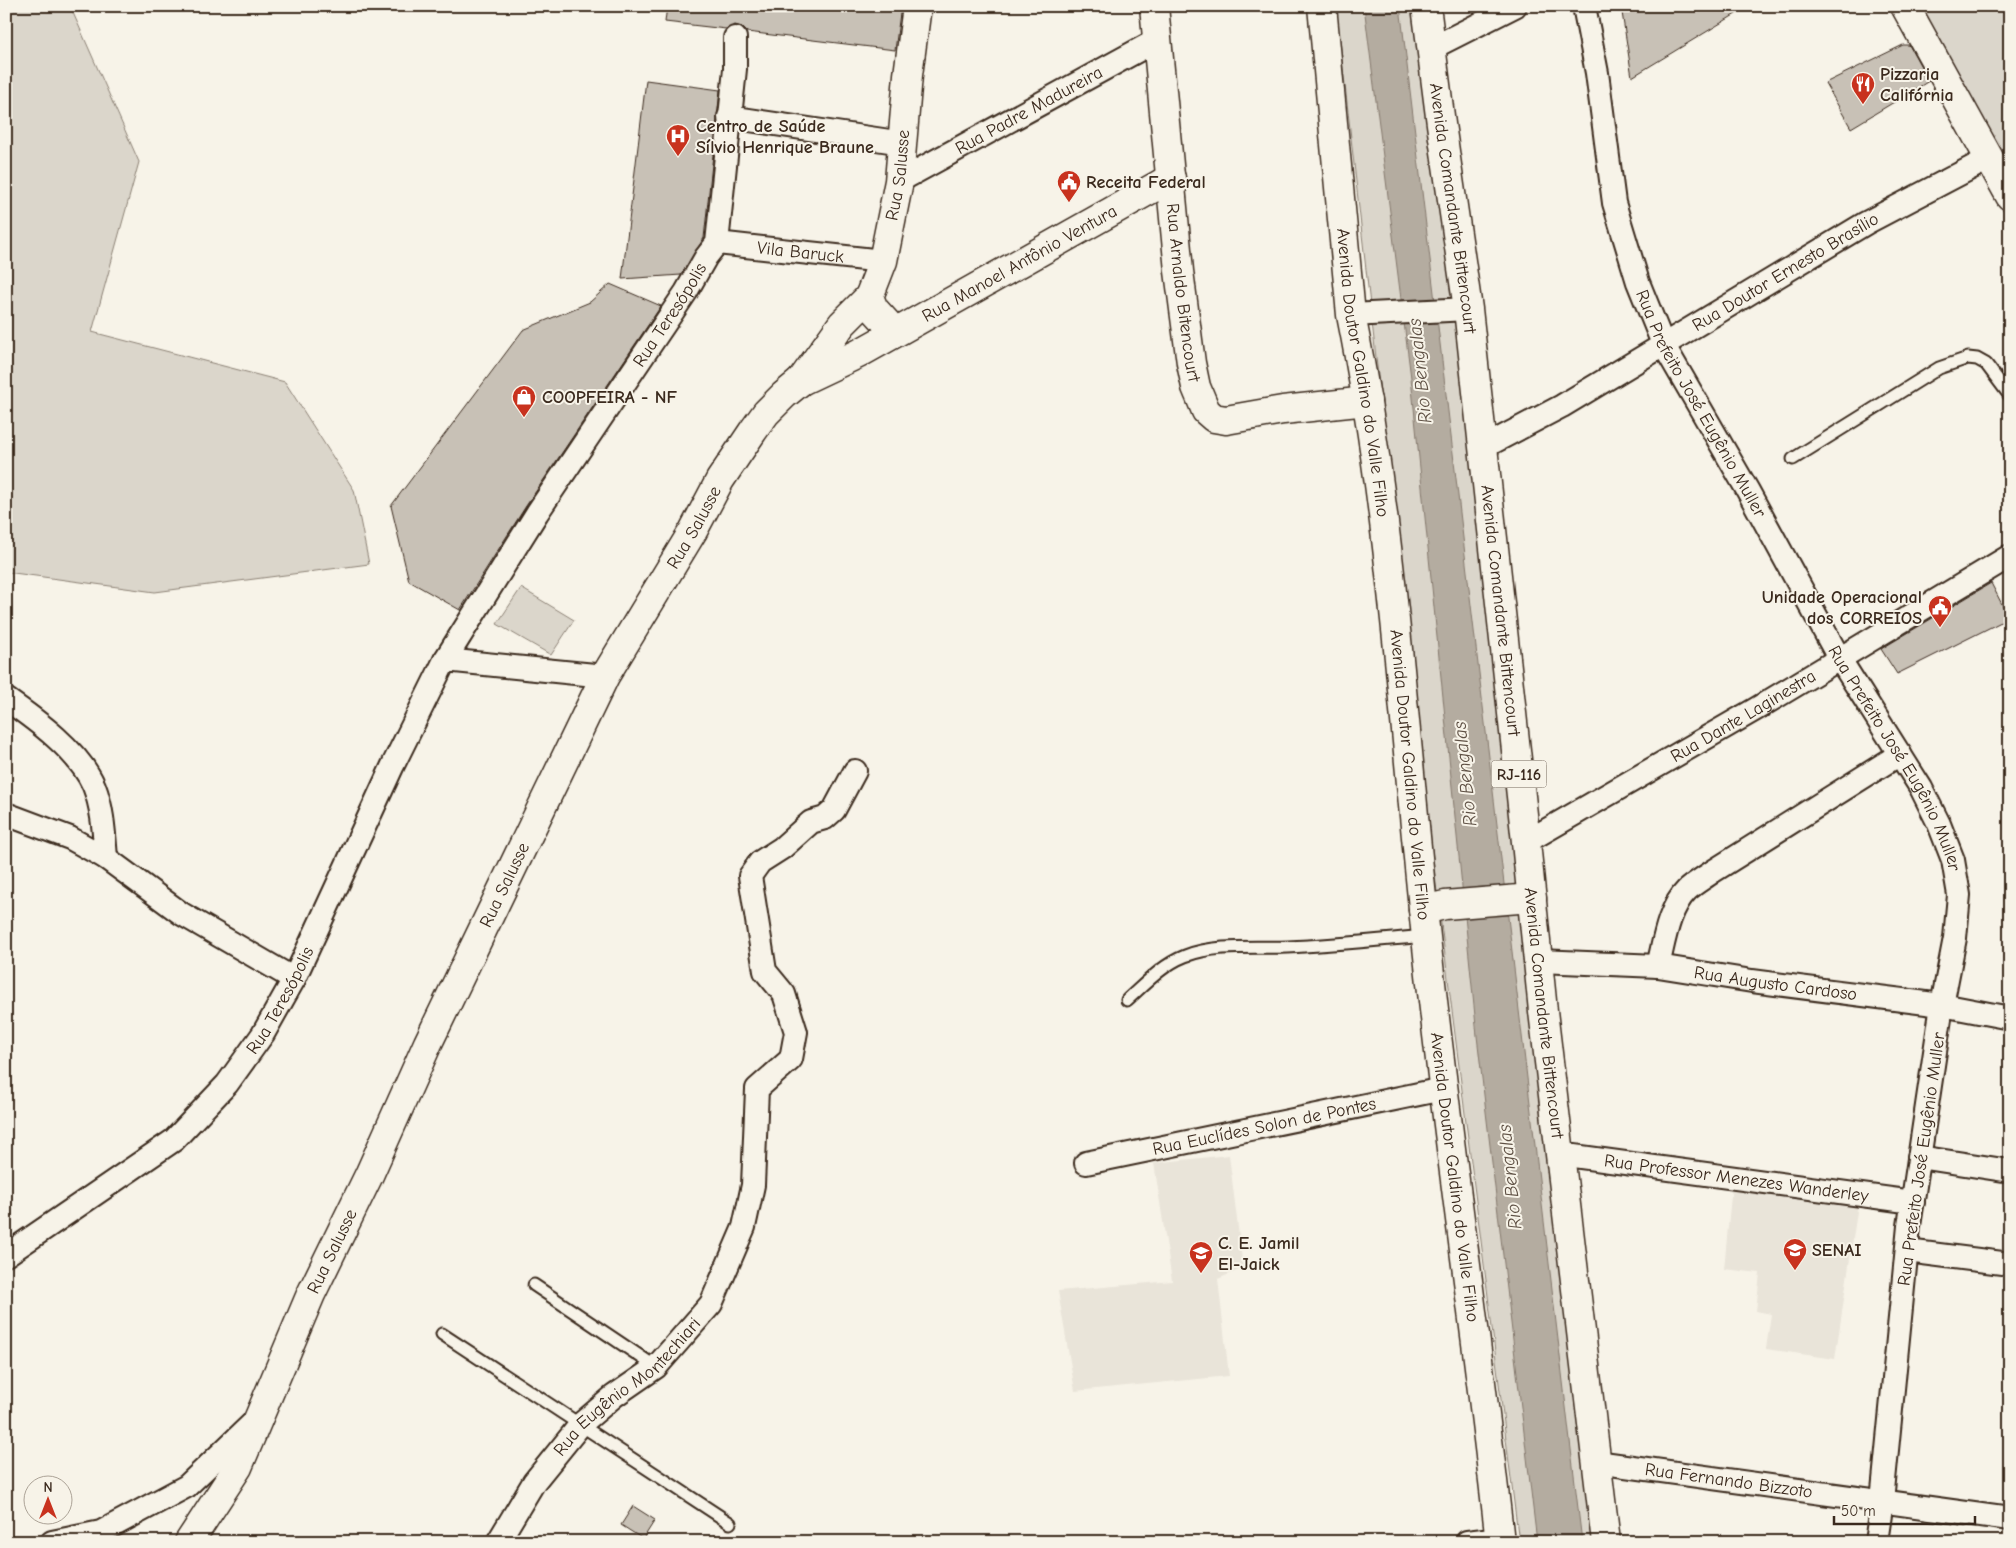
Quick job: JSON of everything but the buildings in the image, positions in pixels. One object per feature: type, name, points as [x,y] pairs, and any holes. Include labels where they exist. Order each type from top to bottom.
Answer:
[{"type":"main road","name":"Rua Salusse","points":[[869,297],[883,261],[899,181],[908,74],[917,6]]},
{"type":"main road","name":"Rua Arnaldo Bitencourt","points":[[1154,6],[1179,271],[1191,363],[1196,387],[1206,411],[1214,418],[1226,420],[1283,410],[1367,401]]},
{"type":"main road","name":"Avenida Doutor Galdino do Valle Filho","points":[[1322,6],[1352,315],[1367,401],[1381,502],[1431,917],[1443,1088],[1500,1540]]},
{"type":"main road","name":"Avenida Comandante Bittencourt","points":[[1426,6],[1430,49],[1468,309],[1526,842],[1523,899],[1539,961],[1559,1154],[1606,1542]]},
{"type":"main road","points":[[1906,6],[1988,159],[2010,196]]},
{"type":"main road","name":"Rua Manoel Antônio Ventura","points":[[801,381],[858,354],[1171,178]]},
{"type":"main road","points":[[801,381],[842,324],[869,297],[874,309],[895,332]]},
{"type":"main road","name":"Rua Salusse","points":[[188,1542],[238,1467],[311,1294],[369,1175],[428,1043],[606,676],[693,531],[720,480],[766,413],[801,381]]},
{"type":"main road","points":[[1431,917],[1523,899]]},
{"type":"street","points":[[1430,49],[1515,6]]},
{"type":"street","name":"Rua Prefeito José Eugênio Muller","points":[[1584,6],[1597,73],[1614,203],[1638,282],[1663,344],[1748,491],[1839,658],[1900,754],[1939,824],[1953,860],[1958,895],[1955,938],[1942,1005],[1913,1202],[1882,1501],[1876,1542]]},
{"type":"street","name":"Rua Teresópolis","points":[[6,1254],[174,1140],[227,1084],[263,1034],[294,979],[393,766],[445,660],[537,513],[660,332],[717,243],[735,69],[736,38]]},
{"type":"street","name":"Rua Padre Madureira","points":[[899,181],[1157,40]]},
{"type":"street","points":[[729,117],[903,143]]},
{"type":"street","name":"Rua Doutor Ernesto Brasílio","points":[[1482,448],[1562,406],[1866,223],[1988,159]]},
{"type":"street","name":"Vila Baruck","points":[[717,243],[883,261]]},
{"type":"street","points":[[1352,315],[1468,309]]},
{"type":"street","name":"Rua Dante Laginestra","points":[[1526,842],[1756,709],[2010,556]]},
{"type":"street","points":[[445,660],[606,676]]},
{"type":"street","points":[[6,699],[62,745],[84,770],[93,785],[101,811],[106,858]]},
{"type":"street","points":[[1658,966],[1669,925],[1680,900],[1686,892],[1712,872],[1900,754]]},
{"type":"street","name":"Rua Eugênio Montechiari","points":[[498,1542],[534,1482],[581,1424],[614,1396],[656,1367],[711,1304],[744,1227],[754,1186],[757,1089],[791,1059],[796,1032],[784,994],[765,971],[750,876],[760,862],[782,848],[811,822],[825,818],[834,810],[855,771]]},
{"type":"street","points":[[6,814],[70,838],[106,858],[182,914],[294,979]]},
{"type":"street","name":"Rua Augusto Cardoso","points":[[1539,961],[1658,966],[1752,981],[1942,1005],[2010,1018]]},
{"type":"street","name":"Rua Euclídes Solon de Pontes","points":[[1086,1163],[1443,1088]]},
{"type":"street","name":"Rua Professor Menezes Wanderley","points":[[1559,1154],[1913,1202]]},
{"type":"street","points":[[1919,1157],[2010,1171]]},
{"type":"street","points":[[1907,1251],[2010,1264]]},
{"type":"street","points":[[52,1542],[101,1532],[187,1486],[258,1419]]},
{"type":"street","name":"Rua Fernando Bizzoto","points":[[1596,1462],[2010,1519]]},
{"type":"street","points":[[1467,1542],[1500,1540]]},
{"type":"lane","points":[[1793,459],[1938,368],[1968,358],[1977,359],[1986,364],[2010,396]]},
{"type":"lane","points":[[1127,1000],[1158,971],[1183,957],[1197,952],[1225,948],[1290,947],[1431,917]]},
{"type":"lane","points":[[534,1285],[656,1367]]},
{"type":"lane","points":[[442,1334],[730,1522]]},
{"type":"shaded area","points":[[6,6],[70,6],[139,162],[92,332],[285,382],[354,490],[369,564],[155,592],[6,572]]},
{"type":"shaded area","points":[[1336,6],[1419,6],[1453,288],[1595,1542],[1519,1542],[1436,884]]},
{"type":"shaded area","points":[[1905,6],[2010,6],[2010,195]]},
{"type":"shaded area","points":[[521,588],[574,620],[551,655],[497,624]]},
{"type":"shaded area","name":"C. E. Jamil El-Jaick","points":[[1229,1155],[1243,1268],[1218,1279],[1229,1376],[1075,1391],[1058,1291],[1172,1281],[1154,1163]]},
{"type":"shaded area","name":"SENAI","points":[[1732,1185],[1858,1205],[1835,1359],[1766,1349],[1771,1314],[1756,1311],[1760,1273],[1724,1269]]},
{"type":"water","name":"Rio Bengalas","points":[[1364,6],[1400,6],[1582,1542],[1537,1542],[1477,1036],[1411,378]]},
{"type":"place","name":"Pizzaria Califórnia","points":[[1863,105]]},
{"type":"place","name":"Centro de Saúde Sílvio Henrique Braune","points":[[678,157]]},
{"type":"place","name":"Receita Federal","points":[[1069,203]]},
{"type":"place","name":"COOPFEIRA - NF","points":[[524,418]]},
{"type":"place","name":"Unidade Operacional dos CORREIOS","points":[[1940,628]]},
{"type":"place","name":"SENAI","points":[[1795,1271]]},
{"type":"place","name":"C. E. Jamil El-Jaick","points":[[1201,1274]]}]
